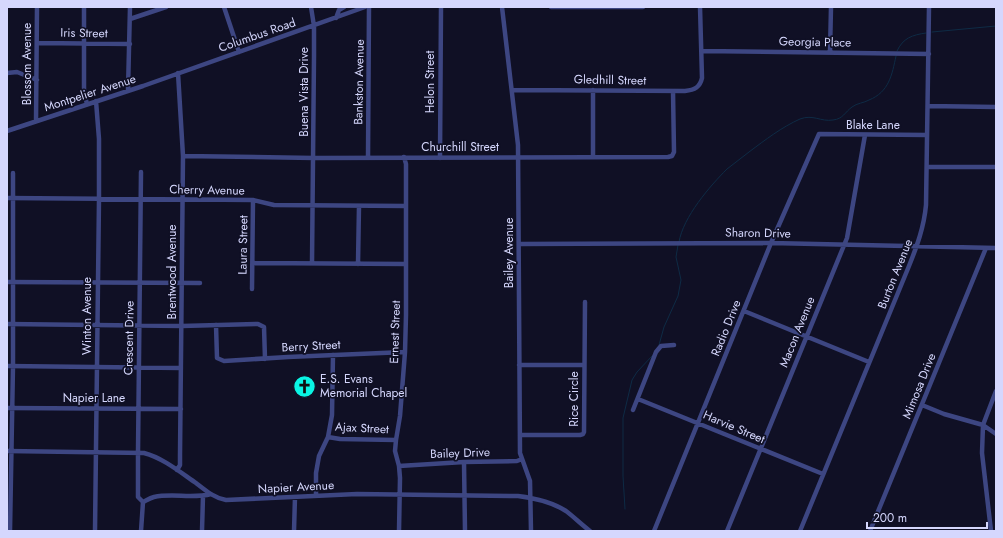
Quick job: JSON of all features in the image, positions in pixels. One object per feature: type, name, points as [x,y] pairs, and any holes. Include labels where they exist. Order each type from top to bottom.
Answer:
[{"type":"street","name":"Blossom Avenue","points":[[36,121],[38,43],[37,7]]},
{"type":"street","points":[[84,7],[84,92],[87,104]]},
{"type":"street","points":[[128,90],[130,7]]},
{"type":"street","points":[[130,19],[166,7]]},
{"type":"street","points":[[224,7],[239,52]]},
{"type":"street","name":"Buena Vista Drive","points":[[311,7],[314,26],[312,263]]},
{"type":"street","points":[[336,18],[339,10],[344,7]]},
{"type":"street","name":"Columbus Road","points":[[178,73],[365,7]]},
{"type":"street","name":"Bankston Avenue","points":[[368,158],[369,7]]},
{"type":"street","name":"Helon Street","points":[[440,158],[441,7]]},
{"type":"street","name":"Bailey Avenue","points":[[502,7],[518,145],[520,244],[520,453],[530,476],[530,531]]},
{"type":"street","points":[[551,7],[643,7]]},
{"type":"street","points":[[700,7],[702,51]]},
{"type":"street","points":[[830,52],[831,7]]},
{"type":"street","name":"Burton Avenue","points":[[800,531],[917,247],[925,216],[930,7]]},
{"type":"street","name":"Iris Street","points":[[38,43],[130,44]]},
{"type":"street","name":"Gledhill Street","points":[[512,90],[673,91],[694,89],[702,80],[702,51]]},
{"type":"street","name":"Georgia Place","points":[[702,51],[928,54]]},
{"type":"street","points":[[7,73],[17,72],[37,80]]},
{"type":"street","name":"Montpelier Avenue","points":[[7,131],[178,73]]},
{"type":"street","name":"Brentwood Avenue","points":[[177,470],[180,462],[183,156],[178,73]]},
{"type":"street","points":[[593,90],[593,157]]},
{"type":"street","name":"Churchill Street","points":[[183,156],[314,158],[668,157],[672,156],[674,152],[673,91]]},
{"type":"street","name":"Winton Avenue","points":[[95,531],[99,198],[99,139],[96,101]]},
{"type":"street","points":[[928,106],[996,107]]},
{"type":"street","name":"Blake Lane","points":[[819,134],[927,135]]},
{"type":"street","name":"Radio Drive","points":[[654,531],[771,243],[819,134]]},
{"type":"street","name":"Macon Avenue","points":[[727,531],[847,238],[865,135]]},
{"type":"street","name":"Ernest Street","points":[[400,531],[399,466],[396,457],[396,440],[400,416],[405,352],[406,164],[404,157]]},
{"type":"street","points":[[927,167],[996,167]]},
{"type":"street","name":"Crescent Drive","points":[[141,172],[138,408],[138,497],[143,502],[141,531]]},
{"type":"street","points":[[10,531],[10,408],[13,366],[14,282],[13,173]]},
{"type":"street","name":"Cherry Avenue","points":[[7,198],[254,200],[274,205],[406,206]]},
{"type":"street","name":"Laura Street","points":[[252,289],[254,200]]},
{"type":"street","points":[[358,264],[359,206]]},
{"type":"street","name":"Sharon Drive","points":[[520,244],[771,243],[996,248]]},
{"type":"street","name":"Mimosa Drive","points":[[870,531],[986,248]]},
{"type":"street","points":[[253,263],[406,264]]},
{"type":"street","points":[[7,282],[200,283]]},
{"type":"street","points":[[584,365],[585,302]]},
{"type":"street","points":[[744,311],[869,362]]},
{"type":"street","points":[[7,324],[182,326],[263,325],[265,332],[265,359]]},
{"type":"street","name":"Berry Street","points":[[216,325],[216,351],[218,358],[224,361],[405,352]]},
{"type":"street","points":[[633,410],[656,352],[661,346],[674,345]]},
{"type":"street","points":[[316,496],[316,473],[320,456],[328,437],[332,415],[333,355]]},
{"type":"street","name":"Rice Circle","points":[[520,365],[584,365],[583,434],[520,435]]},
{"type":"street","points":[[7,366],[181,368]]},
{"type":"street","points":[[992,531],[984,467],[984,425],[996,391]]},
{"type":"street","name":"Harvie Street","points":[[638,399],[699,422],[823,474]]},
{"type":"street","points":[[922,405],[944,414],[984,425],[996,434]]},
{"type":"street","name":"Napier Lane","points":[[10,408],[97,407],[181,409]]},
{"type":"street","name":"Ajax Street","points":[[328,437],[340,439],[396,440]]},
{"type":"street","name":"Napier Avenue","points":[[10,451],[138,452],[152,455],[177,470],[211,494],[218,498],[230,500],[316,496],[399,495],[507,495],[531,497],[565,511],[590,531]]},
{"type":"street","name":"Bailey Drive","points":[[399,466],[464,462],[517,461],[522,459]]},
{"type":"street","points":[[464,462],[465,531]]},
{"type":"street","points":[[143,502],[160,496],[203,496],[211,494]]},
{"type":"street","points":[[202,531],[203,496]]},
{"type":"street","points":[[294,531],[295,497]]},
{"type":"waterway","points":[[932,32],[996,26]]},
{"type":"waterway","points":[[897,51],[902,43],[908,38],[926,33]]},
{"type":"waterway","points":[[679,242],[691,212],[705,193],[727,169],[767,138],[793,122],[809,117],[829,120],[836,119],[842,117],[854,106],[876,97],[885,88],[891,76],[896,56]]},
{"type":"waterway","points":[[659,345],[664,327],[678,296],[681,280],[676,257],[678,245]]},
{"type":"waterway","points":[[625,509],[623,476],[623,418],[632,380],[637,372],[652,356]]},
{"type":"place","name":"E.S. Evans Memorial Chapel","points":[[304,386]]}]
